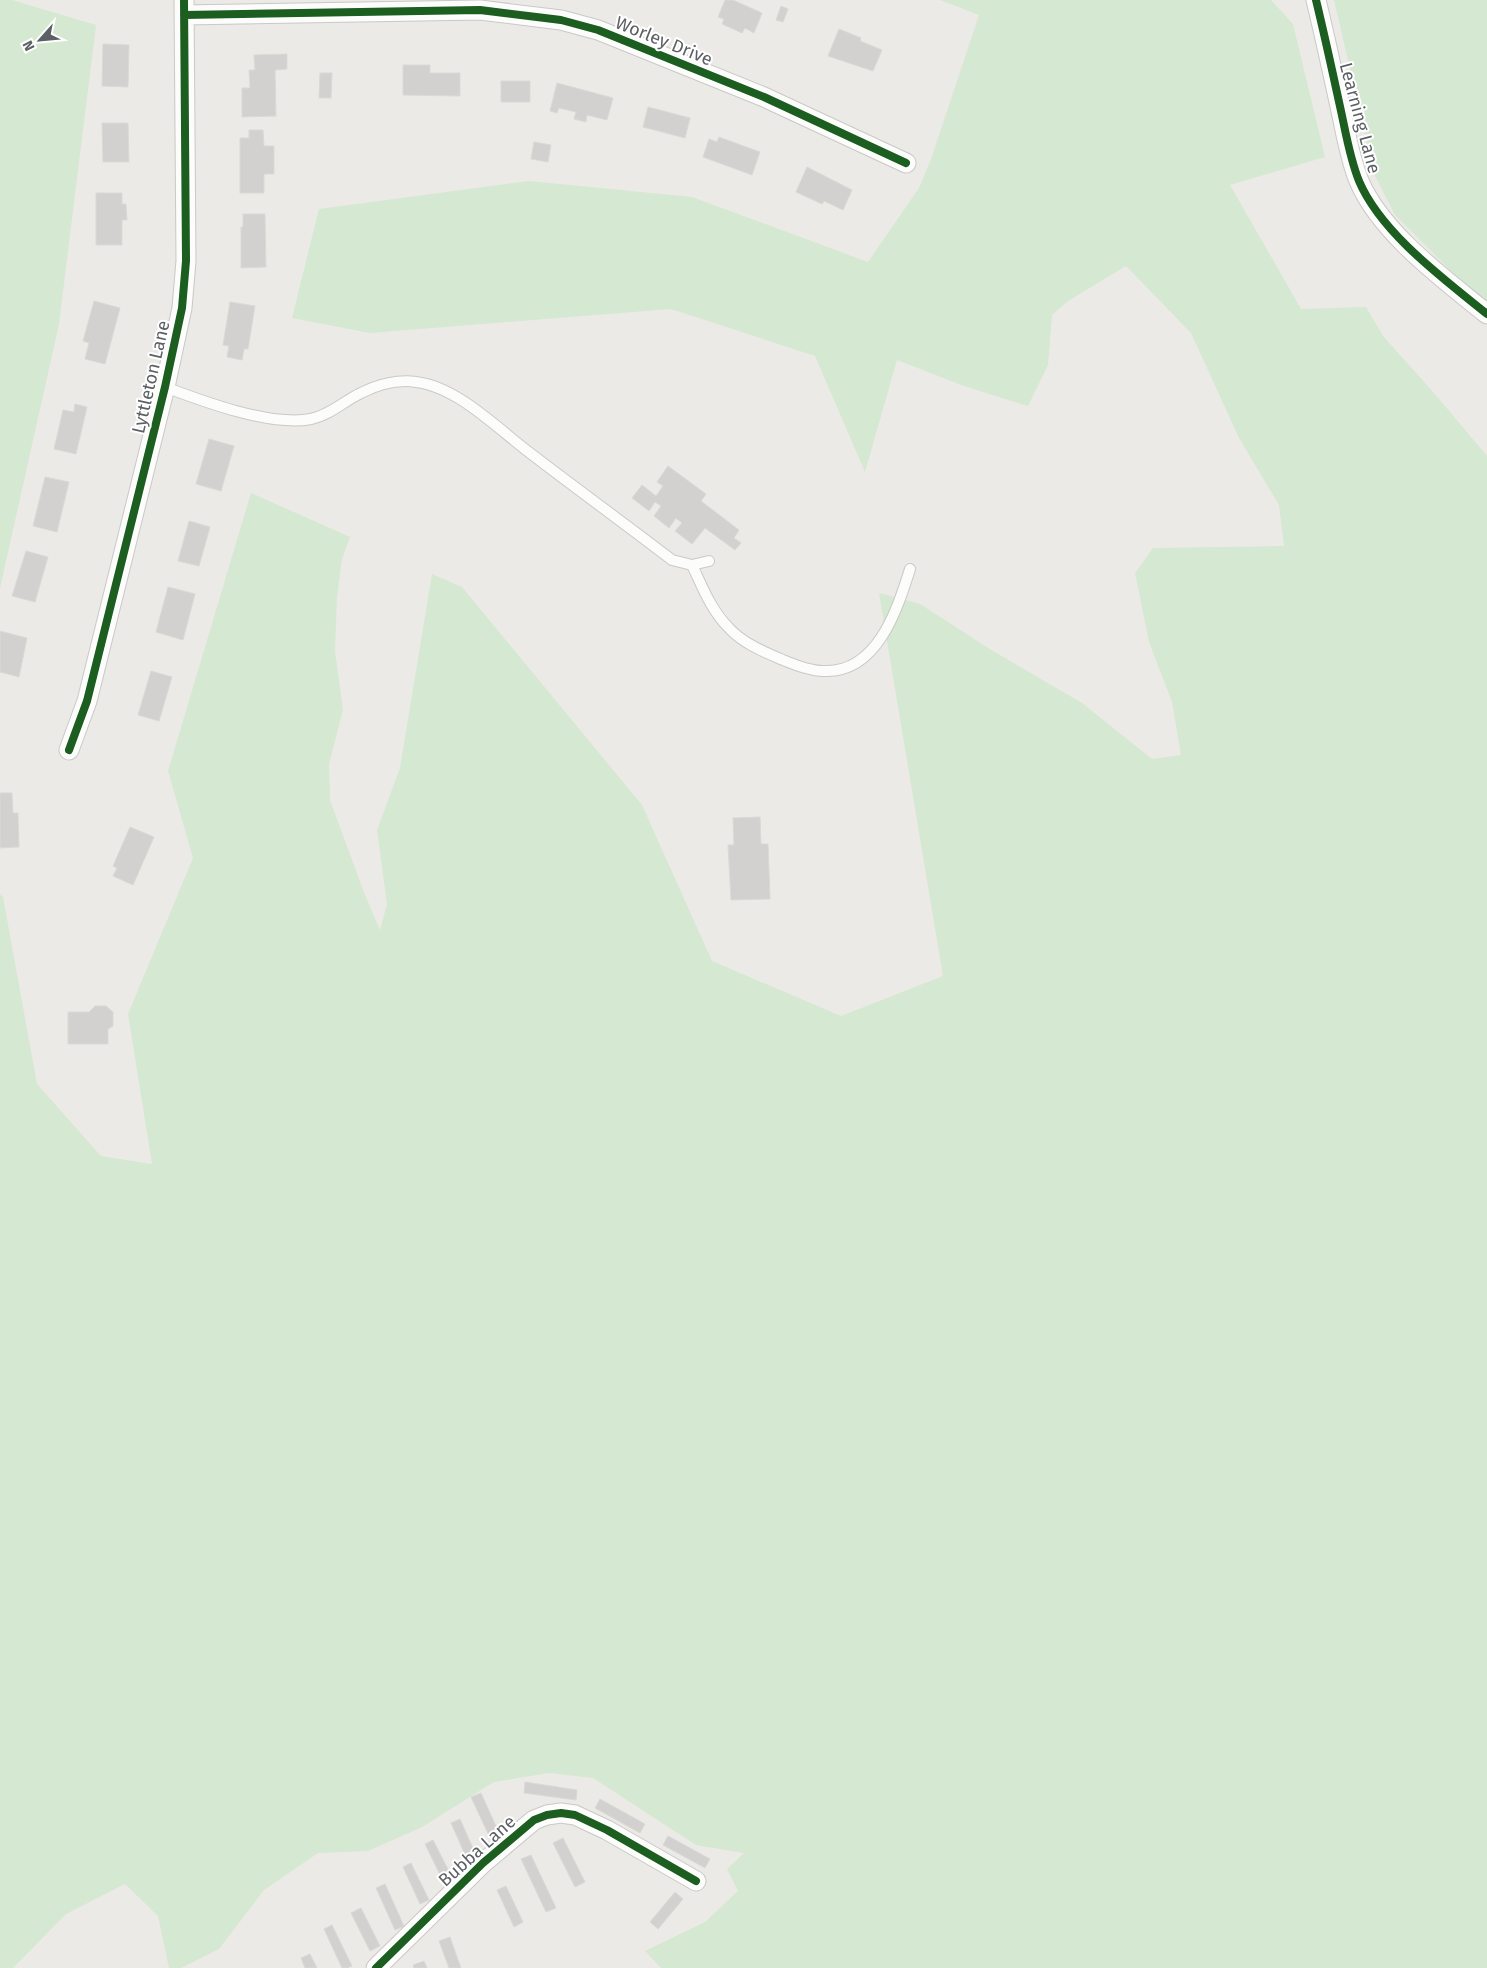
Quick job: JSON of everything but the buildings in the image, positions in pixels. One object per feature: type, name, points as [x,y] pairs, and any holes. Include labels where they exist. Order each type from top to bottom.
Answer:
[{"type":"street","name":"Learning Lane","points":[[1316,0],[1348,144],[1360,182],[1379,214],[1403,243],[1487,314]]},
{"type":"street","name":"Worley Drive","points":[[184,7],[480,10],[561,20],[598,30],[764,97],[906,163]]},
{"type":"street","name":"Lyttleton Lane","points":[[69,750],[87,701],[165,387],[182,308],[186,261],[184,7]]},
{"type":"street","name":"Bubba Lane","points":[[376,1968],[483,1863],[534,1820],[547,1815],[561,1813],[575,1815],[607,1830],[696,1881]]},
{"type":"lane","points":[[165,387],[230,409],[275,419],[294,421],[312,418],[327,412],[360,393],[379,386],[415,381],[432,385],[451,394],[486,418],[672,560],[692,565],[709,561]]},
{"type":"lane","points":[[692,565],[718,615],[728,628],[739,637],[765,652],[794,664],[821,672],[836,671],[850,666],[861,660],[878,643],[886,630],[910,569]]},
{"type":"green space","points":[[0,0],[12,0],[96,25],[59,324],[0,588]]},
{"type":"green space","points":[[940,0],[1271,0],[1293,24],[1325,157],[1230,185],[1301,309],[1366,307],[1383,336],[1487,456],[1487,1968],[661,1968],[645,1951],[705,1922],[738,1891],[727,1869],[744,1853],[696,1845],[593,1778],[549,1773],[494,1782],[422,1827],[368,1851],[318,1853],[264,1890],[219,1949],[181,1968],[169,1968],[158,1916],[125,1884],[66,1914],[13,1968],[0,1968],[0,894],[3,897],[37,1084],[101,1156],[152,1164],[128,1014],[193,858],[168,771],[251,493],[350,537],[342,559],[337,596],[335,651],[343,710],[329,764],[330,800],[380,930],[387,904],[377,830],[400,768],[432,574],[462,587],[642,805],[712,961],[841,1016],[943,976],[879,593],[920,604],[993,651],[1082,703],[1152,759],[1181,755],[1172,702],[1149,642],[1135,573],[1153,548],[1284,546],[1279,505],[1239,438],[1191,333],[1126,266],[1068,301],[1052,315],[1048,365],[1028,406],[964,386],[897,360],[865,472],[815,356],[671,309],[370,333],[292,318],[319,209],[529,181],[692,197],[868,262],[919,188],[931,159],[979,15]]},
{"type":"green space","points":[[1334,0],[1487,0],[1487,301],[1469,289],[1395,215],[1375,176]]},
{"type":"cycle path","points":[[69,750],[87,701],[165,387],[182,308],[186,261],[184,0]]},
{"type":"cycle path","points":[[1316,0],[1351,155],[1359,181],[1369,200],[1382,219],[1415,254],[1487,314]]},
{"type":"cycle path","points":[[184,15],[480,10],[561,20],[598,30],[764,97],[906,163]]},
{"type":"cycle path","points":[[376,1968],[483,1863],[534,1820],[547,1815],[561,1813],[575,1815],[607,1830],[696,1881]]}]
